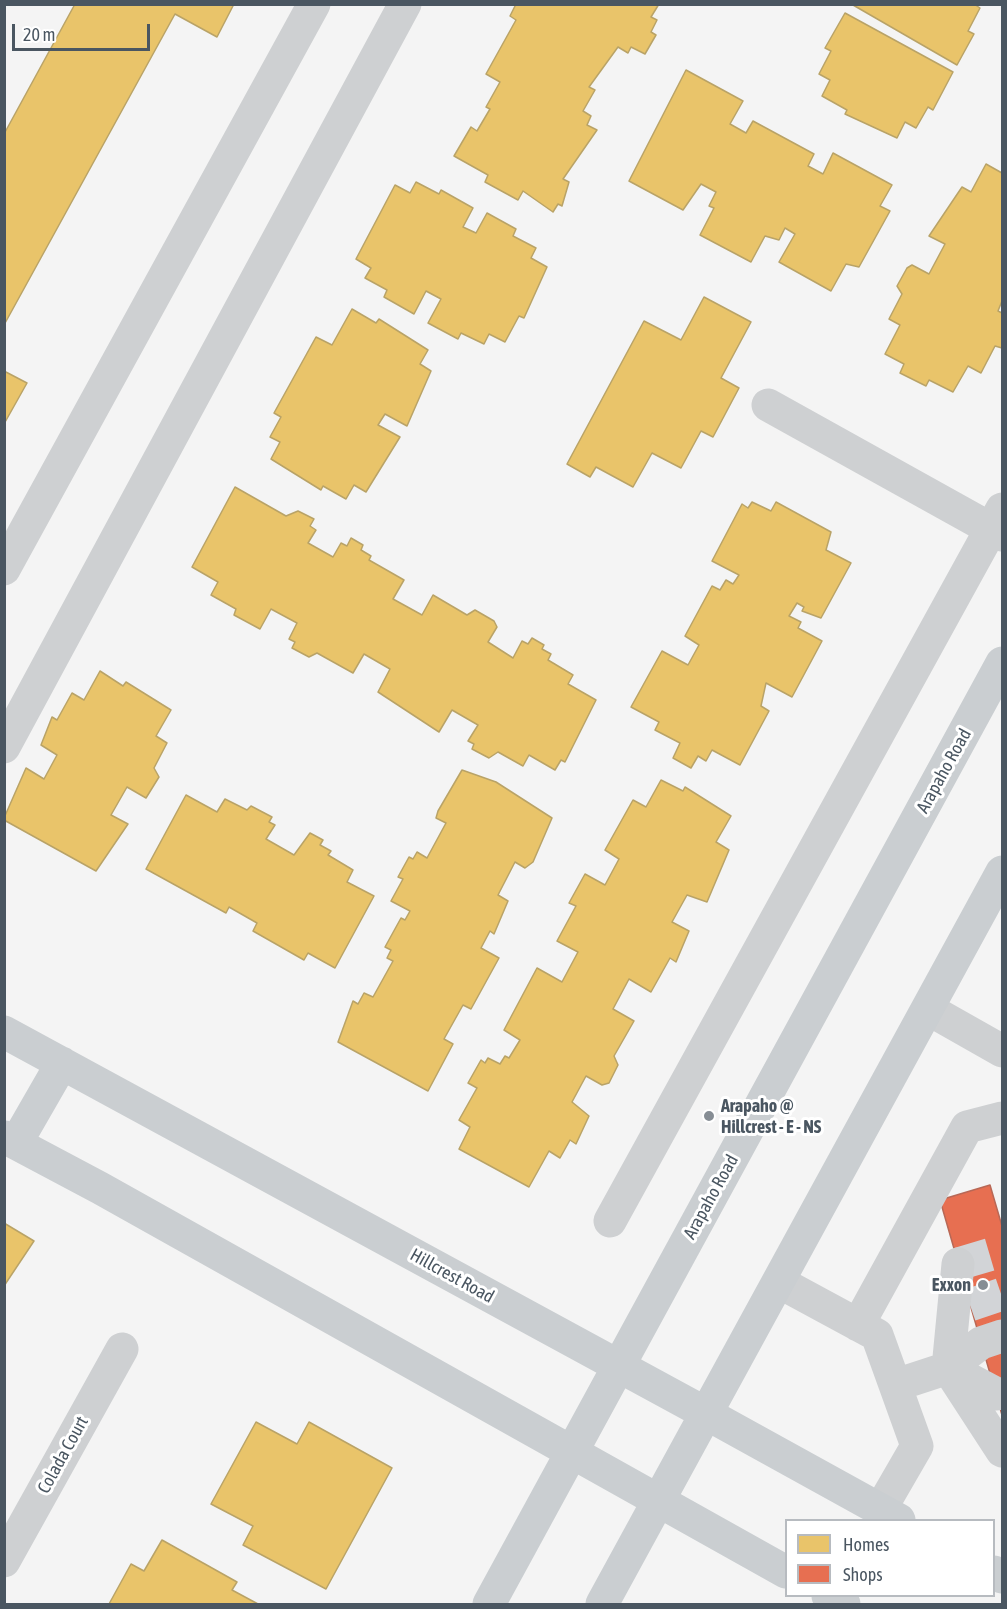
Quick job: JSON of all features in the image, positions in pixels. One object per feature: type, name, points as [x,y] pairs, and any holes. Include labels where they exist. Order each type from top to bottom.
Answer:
[{"type":"main road","name":"Arapaho Road","points":[[489,1605],[1002,663]]},
{"type":"main road","points":[[602,1605],[928,1009],[1000,883]]},
{"type":"main road","name":"Hillcrest Road","points":[[4,1032],[707,1414],[889,1516]]},
{"type":"main road","points":[[62,1063],[10,1140],[150,1215],[785,1571]]},
{"type":"main road","points":[[830,1597],[844,1605]]},
{"type":"street","points":[[4,569],[314,4]]},
{"type":"street","points":[[4,747],[405,4]]},
{"type":"street","points":[[610,1221],[999,524],[768,405]]},
{"type":"street","points":[[928,1009],[1002,1051]]},
{"type":"street","points":[[858,1324],[967,1127],[1002,1118]]},
{"type":"street","points":[[958,1264],[948,1368],[1002,1451]]},
{"type":"street","points":[[779,1282],[878,1335],[917,1446],[889,1516]]},
{"type":"street","points":[[948,1368],[970,1305]]},
{"type":"street","points":[[896,1385],[948,1368],[981,1343],[1002,1336]]},
{"type":"street","name":"Colada Court","points":[[4,1561],[122,1349]]},
{"type":"street","points":[[948,1368],[997,1394]]},
{"type":"street","points":[[948,1368],[1002,1431]]},
{"type":"building: Homes","points":[[75,4],[234,4],[217,37],[175,14],[4,325],[4,134]]},
{"type":"building: Homes","points":[[516,4],[659,4],[651,17],[657,20],[651,32],[656,35],[645,54],[631,47],[628,53],[618,47],[589,87],[595,90],[583,111],[591,116],[587,125],[597,130],[563,179],[569,182],[562,206],[558,204],[553,212],[523,191],[518,200],[485,182],[488,175],[454,156],[471,127],[477,131],[490,109],[486,107],[500,82],[486,74],[516,20],[510,16]]},
{"type":"building: Homes","points":[[974,4],[980,8],[968,31],[974,34],[957,65],[853,5]]},
{"type":"building: Homes","points":[[845,13],[953,72],[933,110],[928,107],[916,128],[905,122],[897,138],[845,114],[847,110],[822,96],[830,80],[819,74],[831,51],[825,48]]},
{"type":"building: Homes","points":[[686,70],[743,101],[730,124],[746,133],[753,121],[814,154],[808,166],[823,174],[833,153],[892,185],[880,206],[890,211],[859,267],[846,264],[831,291],[779,262],[795,234],[785,228],[779,240],[765,236],[751,262],[700,235],[714,208],[709,206],[716,192],[701,184],[683,210],[629,181]]},
{"type":"building: Homes","points":[[986,164],[1002,173],[1002,301],[998,311],[1002,313],[1002,348],[995,346],[981,373],[968,366],[953,392],[929,380],[926,386],[900,373],[904,364],[885,354],[900,325],[889,319],[902,294],[897,286],[907,268],[912,265],[929,274],[945,244],[929,236],[962,187],[971,192]]},
{"type":"building: Homes","points":[[416,182],[439,194],[441,190],[473,208],[463,227],[476,233],[487,213],[516,229],[513,236],[536,248],[531,258],[547,267],[524,318],[519,316],[505,342],[489,334],[484,344],[461,333],[458,339],[428,323],[441,299],[426,291],[414,314],[384,297],[387,290],[365,278],[371,268],[356,259],[395,185],[410,193]]},
{"type":"building: Homes","points":[[704,297],[751,322],[721,378],[739,388],[713,437],[701,431],[681,468],[652,453],[633,487],[596,467],[590,477],[567,464],[644,321],[681,340]]},
{"type":"building: Homes","points":[[352,309],[376,323],[379,319],[428,350],[420,364],[431,371],[407,426],[385,414],[378,425],[400,437],[366,492],[354,485],[346,499],[323,486],[321,490],[271,459],[280,442],[270,437],[281,417],[274,413],[316,337],[332,345]]},
{"type":"building: Homes","points":[[4,371],[27,383],[4,424]]},
{"type":"building: Homes","points":[[235,487],[286,516],[298,511],[314,519],[310,526],[316,530],[308,543],[333,557],[341,543],[347,546],[351,538],[363,545],[361,550],[371,556],[369,560],[404,580],[393,599],[422,615],[433,595],[467,615],[475,610],[494,621],[497,627],[488,642],[513,658],[522,641],[528,644],[532,638],[544,645],[542,649],[551,654],[548,660],[573,675],[568,684],[596,700],[565,762],[561,760],[555,770],[529,755],[523,766],[498,752],[489,758],[472,749],[474,744],[468,741],[478,725],[452,710],[439,732],[378,692],[390,669],[364,654],[353,673],[317,653],[309,657],[292,648],[295,642],[289,639],[297,623],[271,609],[260,629],[234,615],[236,609],[211,595],[218,582],[192,567]]},
{"type":"building: Homes","points":[[752,502],[771,511],[776,502],[831,532],[826,550],[851,563],[821,618],[802,611],[804,607],[797,603],[789,616],[801,622],[798,628],[822,641],[792,697],[766,683],[761,706],[769,711],[740,765],[712,750],[706,761],[698,756],[691,768],[673,758],[680,743],[655,730],[659,722],[631,707],[662,651],[688,665],[699,645],[685,636],[712,586],[720,590],[726,580],[733,584],[739,575],[712,561],[742,504],[748,508]]},
{"type":"building: Homes","points":[[100,671],[123,686],[126,682],[171,710],[156,736],[167,743],[154,768],[159,777],[146,798],[127,787],[111,815],[128,824],[96,871],[4,818],[26,768],[44,779],[57,755],[41,745],[52,717],[57,720],[72,693],[84,700]]},
{"type":"building: Homes","points":[[462,770],[496,782],[552,818],[533,862],[525,868],[515,862],[498,895],[508,901],[494,934],[490,931],[481,948],[499,958],[471,1009],[463,1005],[444,1039],[453,1044],[428,1091],[338,1042],[353,1001],[358,1004],[364,993],[373,997],[393,961],[387,958],[391,950],[385,947],[401,918],[405,920],[410,911],[391,901],[403,879],[398,877],[409,857],[413,859],[417,852],[427,858],[446,823],[436,818],[438,811]]},
{"type":"building: Homes","points":[[661,780],[683,791],[685,787],[731,816],[716,842],[729,850],[707,902],[687,895],[672,922],[689,931],[676,962],[670,958],[651,992],[629,979],[613,1009],[634,1021],[614,1056],[618,1065],[609,1083],[602,1085],[586,1076],[572,1102],[589,1116],[576,1144],[570,1140],[560,1158],[549,1151],[529,1187],[459,1149],[470,1127],[459,1120],[477,1088],[468,1083],[481,1060],[485,1063],[488,1058],[500,1064],[505,1056],[509,1058],[520,1040],[504,1030],[537,968],[562,982],[578,952],[557,941],[576,906],[569,903],[585,874],[605,885],[619,859],[605,850],[633,800],[646,807]]},
{"type":"building: Homes","points":[[186,795],[217,812],[225,799],[247,810],[251,806],[272,817],[269,822],[275,825],[266,839],[294,855],[310,833],[323,840],[320,845],[331,851],[328,855],[353,870],[347,882],[374,896],[335,968],[308,953],[304,960],[253,931],[257,923],[229,907],[226,913],[146,869]]},
{"type":"building: Homes","points":[[4,1223],[34,1241],[4,1286]]},
{"type":"building: Homes","points":[[256,1422],[297,1444],[309,1422],[392,1468],[326,1589],[243,1545],[253,1526],[211,1504]]},
{"type":"building: Homes","points":[[162,1540],[237,1582],[232,1590],[258,1604],[109,1604],[131,1564],[144,1571]]},
{"type":"building: Shops","name":"Exxon","points":[[990,1185],[1002,1226],[1002,1415],[940,1200]]},
{"type":"tunnel","points":[[958,1264],[1002,1251]]},
{"type":"tunnel","points":[[970,1305],[1002,1294]]},
{"type":"place","name":"Arapaho @ Hillcrest - E - NS","points":[[709,1116]]},
{"type":"place","name":"Exxon","points":[[983,1285]]}]
